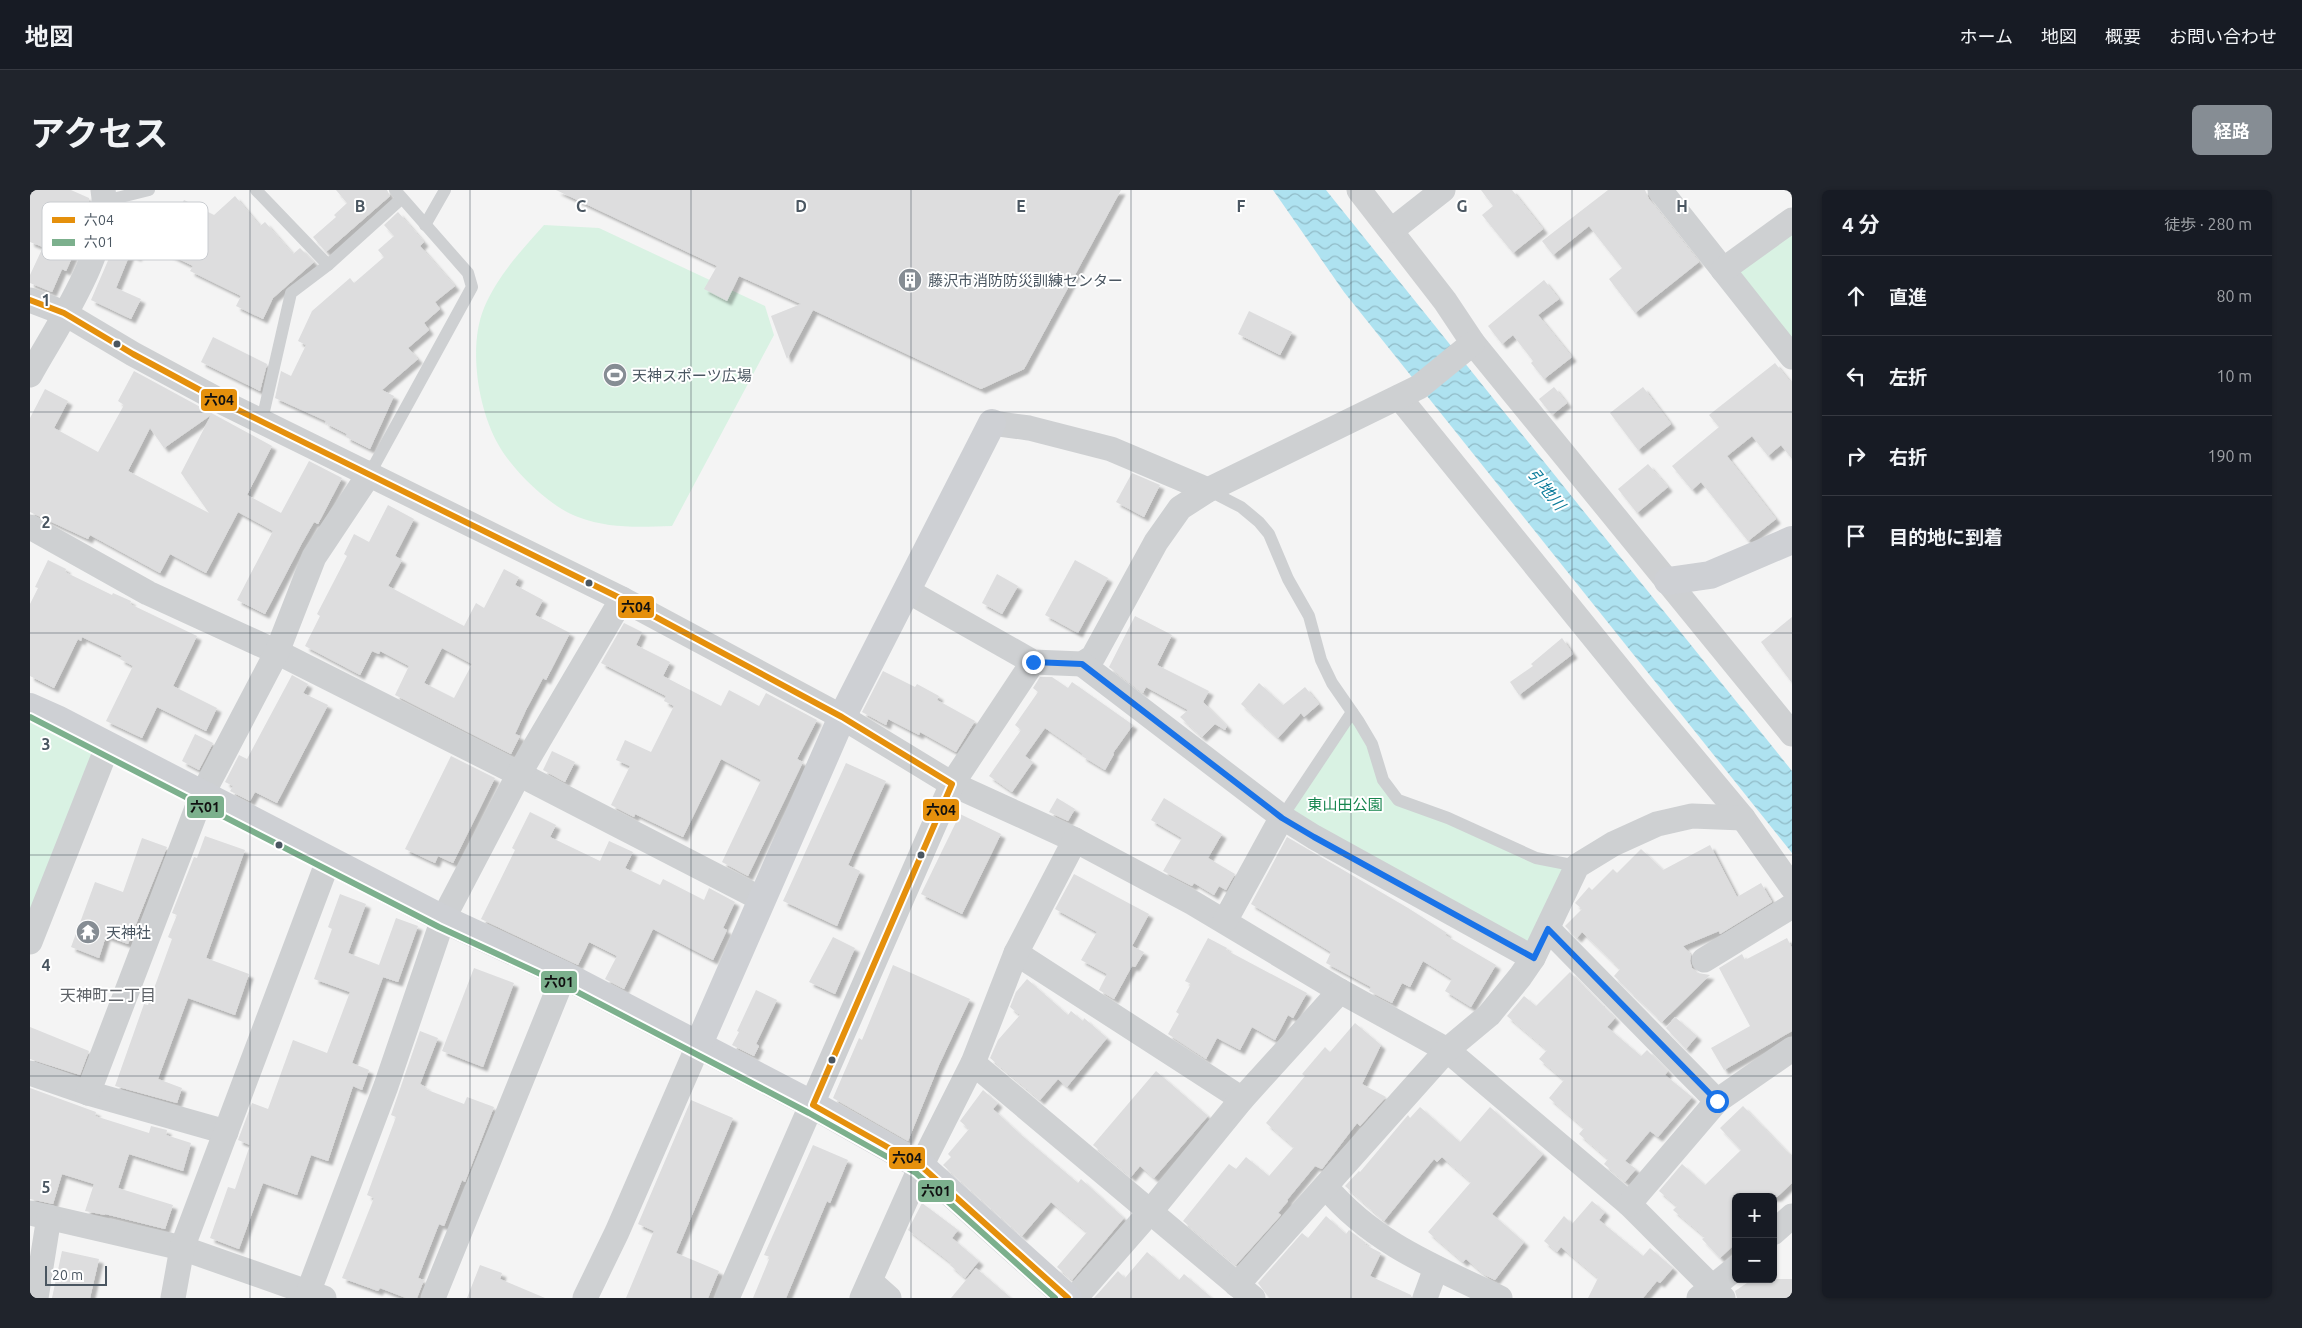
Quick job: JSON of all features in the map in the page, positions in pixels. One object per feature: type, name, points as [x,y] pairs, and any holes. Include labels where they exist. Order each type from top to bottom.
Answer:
[{"type":"street","points":[[1359,190],[1392,230],[1445,301],[1468,347],[1668,581],[1792,734]]},
{"type":"street","points":[[1392,230],[1443,190]]},
{"type":"street","points":[[1660,190],[1792,357]]},
{"type":"street","points":[[1723,270],[1792,220]]},
{"type":"street","points":[[30,375],[84,278],[91,260]]},
{"type":"street","points":[[30,300],[64,313],[141,359],[224,403],[370,473],[622,599],[842,717],[952,784],[1075,840],[1225,921],[1340,991],[1447,1050],[1629,1204],[1712,1295],[1732,1272]]},
{"type":"street","points":[[906,590],[1033,662],[1082,664],[1093,657],[1156,542],[1180,508],[1208,490],[1409,392],[1468,347]]},
{"type":"street","points":[[1409,392],[1638,692],[1743,818],[1792,887]]},
{"type":"street","points":[[584,1298],[617,1232],[842,717],[992,423],[1028,428],[1111,449],[1208,490]]},
{"type":"street","points":[[88,1093],[202,795],[277,652],[314,557],[370,473]]},
{"type":"street","points":[[30,527],[148,593],[277,652],[761,899]]},
{"type":"street","points":[[1668,581],[1710,575],[1792,540]]},
{"type":"street","points":[[36,1298],[40,1215],[182,1248],[313,1296],[443,919],[519,774],[622,599]]},
{"type":"street","points":[[727,1298],[952,784],[1033,662]]},
{"type":"street","points":[[1082,664],[1282,818],[1534,958]]},
{"type":"street","points":[[30,707],[108,745],[443,919],[564,975],[813,1105],[921,1166],[1068,1298]]},
{"type":"street","points":[[30,942],[108,745]]},
{"type":"street","points":[[973,1063],[1245,1291],[1326,1188],[1447,1050],[1489,1015],[1534,958],[1577,866],[1613,844],[1657,824],[1692,816],[1743,818]]},
{"type":"street","points":[[1225,921],[1282,818]]},
{"type":"street","points":[[889,1298],[866,1289],[921,1166],[973,1063],[1016,953],[1075,840]]},
{"type":"street","points":[[172,1298],[182,1248],[328,860]]},
{"type":"street","points":[[1704,960],[1792,906]]},
{"type":"street","points":[[1548,929],[1717,1101]]},
{"type":"street","points":[[1016,953],[1242,1100]]},
{"type":"street","points":[[433,1298],[564,975]]},
{"type":"street","points":[[1075,1298],[1150,1212],[1242,1100],[1340,991]]},
{"type":"street","points":[[1629,1204],[1717,1101],[1792,1049]]},
{"type":"street","points":[[30,1073],[88,1093],[226,1132]]},
{"type":"street","points":[[1326,1188],[1342,1207],[1384,1241],[1500,1298]]},
{"type":"street","points":[[1777,1229],[1792,1216]]},
{"type":"street","points":[[1425,1298],[1436,1268]]},
{"type":"lane","points":[[104,195],[149,190]]},
{"type":"lane","points":[[256,190],[328,265]]},
{"type":"lane","points":[[425,225],[445,190]]},
{"type":"lane","points":[[262,420],[291,293],[328,265],[398,194],[468,274],[472,287],[370,473]]},
{"type":"lane","points":[[1208,490],[1241,508],[1259,522],[1269,534],[1288,579],[1309,616],[1321,660],[1332,683],[1372,744],[1383,780],[1398,800],[1448,818],[1536,858],[1577,866]]},
{"type":"lane","points":[[1282,818],[1352,712]]},
{"type":"green space","points":[[1792,220],[1792,357],[1723,270]]},
{"type":"green space","name":"天神スポーツ広場","points":[[544,225],[599,228],[765,306],[774,335],[672,526],[636,527],[602,524],[567,512],[545,497],[522,476],[504,454],[491,429],[485,413],[477,377],[476,359],[479,324],[484,308],[496,285]]},
{"type":"green space","name":"東山田公園","points":[[1352,712],[1391,792],[1501,843],[1577,866],[1533,958],[1282,817]]},
{"type":"green space","points":[[30,714],[105,748],[30,947]]},
{"type":"water","name":"引地川","points":[[1273,190],[1326,190],[1792,771],[1792,853],[1344,292]]},
{"type":"building","points":[[30,190],[71,190],[89,198],[89,202],[42,202],[42,247],[30,242]]},
{"type":"building","points":[[336,190],[387,190],[390,196],[326,252],[313,237],[336,217],[334,215],[347,203]]},
{"type":"building","name":"藤沢市消防防災訓練センター","points":[[556,190],[1121,190],[1024,369],[981,389],[813,310],[787,359],[771,316],[801,304],[739,276],[727,301],[704,289],[717,266]]},
{"type":"building","points":[[1481,190],[1512,190],[1543,229],[1513,253],[1482,215],[1493,206]]},
{"type":"building","points":[[1608,190],[1645,190],[1649,199],[1699,262],[1635,313],[1609,279],[1622,268],[1589,226],[1553,255],[1542,241]]},
{"type":"building","points":[[235,196],[260,226],[265,222],[293,254],[300,248],[314,262],[273,298],[263,319],[236,306],[241,296],[190,271],[193,266],[181,260],[208,260],[208,212],[214,215]]},
{"type":"building","points":[[398,212],[424,242],[420,246],[455,286],[435,302],[440,309],[424,323],[429,330],[408,348],[418,359],[382,390],[394,396],[370,449],[346,437],[347,434],[325,423],[326,421],[275,398],[281,371],[291,376],[306,345],[298,341],[312,311],[350,278],[354,283],[384,257],[378,250],[394,236],[384,225]]},
{"type":"building","points":[[42,249],[42,260],[71,260],[66,271],[62,269],[52,292],[30,283],[30,275]]},
{"type":"building","points":[[108,260],[128,260],[116,288],[141,299],[131,319],[91,300]]},
{"type":"building","points":[[1544,280],[1559,299],[1538,315],[1572,357],[1544,379],[1513,335],[1502,344],[1488,326]]},
{"type":"building","points":[[1249,311],[1292,332],[1280,355],[1238,334]]},
{"type":"building","points":[[213,337],[267,364],[260,391],[201,362]]},
{"type":"building","points":[[1775,363],[1792,384],[1792,459],[1781,445],[1768,456],[1752,436],[1727,456],[1776,519],[1748,541],[1701,482],[1692,490],[1672,466],[1719,427],[1709,415]]},
{"type":"building","points":[[134,371],[272,446],[247,495],[281,513],[309,461],[342,478],[318,524],[314,522],[302,543],[265,614],[237,600],[273,531],[238,512],[206,573],[170,554],[160,573],[90,535],[88,539],[30,512],[30,418],[45,389],[68,401],[54,428],[98,452],[124,405],[118,401]],"holes":[[[211,415],[181,473],[209,513],[128,471],[150,428],[164,448]]]},
{"type":"building","points":[[1554,387],[1567,403],[1552,415],[1539,399]]},
{"type":"building","points":[[1643,387],[1671,424],[1638,450],[1610,413]]},
{"type":"building","points":[[1648,464],[1668,487],[1637,513],[1618,489]]},
{"type":"building","points":[[1132,473],[1160,485],[1144,517],[1116,502]]},
{"type":"building","points":[[388,505],[414,519],[395,556],[402,560],[388,586],[464,626],[476,603],[484,608],[504,569],[519,577],[515,585],[543,600],[535,615],[570,633],[546,680],[543,678],[526,710],[515,734],[520,736],[511,754],[395,695],[409,666],[380,651],[379,654],[372,651],[360,675],[305,646],[320,616],[317,614],[347,556],[344,554],[354,534],[369,542]],"holes":[[[442,648],[472,664],[454,698],[424,683]]]},
{"type":"building","points":[[48,560],[66,569],[65,572],[112,595],[113,593],[131,601],[130,604],[197,636],[173,686],[217,708],[206,731],[157,707],[142,738],[106,721],[133,666],[120,659],[122,656],[82,637],[81,641],[78,639],[54,688],[30,676],[30,604],[38,588],[35,587]]},
{"type":"building","points":[[1075,560],[1108,578],[1078,633],[1045,615]]},
{"type":"building","points":[[997,574],[1018,586],[1002,614],[982,603]]},
{"type":"building","points":[[1135,616],[1172,635],[1157,665],[1209,691],[1203,702],[1227,726],[1225,730],[1215,724],[1202,737],[1180,717],[1188,710],[1146,687],[1143,693],[1109,667]]},
{"type":"building","points":[[1792,617],[1792,683],[1761,642]]},
{"type":"building","points":[[624,623],[642,632],[636,645],[670,662],[663,676],[721,706],[729,690],[759,706],[766,693],[817,720],[797,759],[803,762],[748,876],[722,862],[761,780],[721,759],[683,837],[635,814],[634,817],[611,805],[630,766],[616,760],[625,740],[651,752],[674,706],[664,701],[666,696],[601,663]]},
{"type":"building","points":[[1562,638],[1573,654],[1519,695],[1510,682],[1533,666],[1531,664]]},
{"type":"building","points":[[883,671],[915,687],[917,684],[939,696],[937,700],[975,721],[956,752],[920,732],[919,735],[888,719],[886,725],[862,712]]},
{"type":"building","points":[[292,675],[308,684],[303,693],[328,705],[277,803],[255,792],[250,801],[230,791],[233,786],[225,782],[239,755],[247,759]]},
{"type":"building","points":[[1040,677],[1052,677],[1068,688],[1072,682],[1133,725],[1113,753],[1105,770],[1082,756],[1083,754],[1045,728],[1025,756],[1033,762],[1012,792],[989,776],[1021,730],[1015,725],[1038,692],[1033,688]]},
{"type":"building","points":[[1259,683],[1283,705],[1305,687],[1319,704],[1304,717],[1301,713],[1278,738],[1241,704]]},
{"type":"building","points":[[195,734],[213,743],[199,770],[182,761]]},
{"type":"building","points":[[552,751],[575,762],[565,782],[543,770]]},
{"type":"building","points":[[451,756],[495,778],[453,863],[438,856],[435,863],[405,849]]},
{"type":"building","points":[[846,763],[886,781],[848,865],[860,871],[837,926],[783,901]]},
{"type":"building","points":[[1057,798],[1075,809],[1068,821],[1049,812]]},
{"type":"building","points":[[1164,798],[1222,834],[1208,858],[1235,874],[1226,890],[1219,886],[1214,895],[1194,883],[1192,886],[1163,871],[1182,838],[1151,820]]},
{"type":"building","points":[[530,812],[556,825],[550,837],[600,861],[609,841],[633,852],[625,868],[660,885],[663,879],[704,900],[709,888],[735,902],[723,928],[727,930],[713,960],[653,929],[624,989],[605,979],[617,956],[589,942],[578,965],[481,919],[515,850],[512,848]]},
{"type":"building","points":[[960,814],[1001,834],[962,914],[921,894]]},
{"type":"building","points":[[205,836],[245,850],[206,958],[249,974],[235,1015],[188,998],[158,1079],[182,1088],[177,1103],[115,1086],[144,1004],[148,1005],[172,939],[168,937],[177,915],[172,913],[194,857],[197,858]]},
{"type":"building","points":[[1287,837],[1408,908],[1447,933],[1445,935],[1496,965],[1471,1007],[1445,991],[1452,979],[1423,961],[1410,987],[1402,983],[1392,1003],[1369,991],[1371,987],[1326,963],[1331,952],[1251,904]]},
{"type":"building","points":[[142,838],[167,847],[128,944],[106,936],[99,958],[71,947],[95,882],[123,892]]},
{"type":"building","points":[[1710,845],[1737,897],[1761,883],[1772,902],[1720,934],[1719,931],[1683,946],[1691,955],[1692,968],[1698,973],[1710,975],[1662,1022],[1614,976],[1620,969],[1582,932],[1577,938],[1565,926],[1582,909],[1575,903],[1589,887],[1592,890],[1613,869],[1617,873],[1641,849],[1663,870]]},
{"type":"building","points":[[1074,874],[1149,914],[1132,946],[1144,952],[1135,967],[1132,966],[1114,999],[1099,990],[1107,974],[1081,960],[1097,932],[1055,909]]},
{"type":"building","points":[[340,894],[366,904],[348,953],[379,965],[396,918],[418,926],[398,982],[383,977],[352,1063],[369,1070],[362,1090],[353,1086],[328,1161],[311,1155],[297,1195],[263,1183],[239,1249],[210,1238],[228,1187],[235,1189],[250,1145],[238,1140],[252,1103],[268,1109],[293,1040],[327,1053],[350,992],[314,979],[332,929],[328,927]]},
{"type":"building","points":[[833,937],[855,948],[835,994],[809,982]]},
{"type":"building","points":[[1208,938],[1227,948],[1226,950],[1307,993],[1293,1018],[1288,1015],[1275,1040],[1252,1027],[1240,1050],[1217,1038],[1206,1059],[1168,1034],[1179,1014],[1176,1012],[1191,984],[1185,981]]},
{"type":"building","points":[[1787,938],[1792,948],[1792,1031],[1724,1070],[1711,1048],[1750,1026],[1719,968],[1742,954],[1745,960]]},
{"type":"building","points":[[893,965],[970,999],[939,1065],[908,1141],[833,1098],[859,1038],[862,1040]]},
{"type":"building","points":[[474,968],[514,983],[483,1067],[442,1051]]},
{"type":"building","points":[[1570,972],[1615,1018],[1607,1027],[1641,1056],[1647,1050],[1668,1071],[1665,1075],[1692,1097],[1658,1137],[1650,1131],[1625,1161],[1636,1169],[1625,1182],[1604,1164],[1608,1159],[1579,1134],[1584,1128],[1549,1098],[1564,1080],[1539,1059],[1547,1050],[1507,1016],[1524,996],[1536,1006]]},
{"type":"building","points":[[1027,979],[1068,1015],[1071,1011],[1083,1021],[1084,1018],[1107,1038],[1067,1087],[1058,1079],[1040,1100],[990,1058],[998,1040],[1020,1015],[1010,1007],[1016,992]]},
{"type":"building","points":[[756,990],[777,1000],[756,1044],[759,1046],[754,1056],[732,1045]]},
{"type":"building","points":[[1675,1017],[1697,1036],[1686,1049],[1666,1028]]},
{"type":"building","points":[[1355,1023],[1381,1045],[1362,1084],[1386,1097],[1360,1126],[1357,1123],[1322,1169],[1315,1166],[1287,1200],[1278,1213],[1281,1215],[1236,1265],[1183,1221],[1229,1164],[1236,1169],[1246,1157],[1269,1176],[1294,1147],[1266,1123],[1305,1076],[1302,1074],[1325,1047],[1330,1052]]},
{"type":"building","points":[[30,1027],[89,1051],[80,1075],[30,1059]]},
{"type":"building","points":[[420,1031],[438,1038],[420,1084],[426,1087],[425,1089],[464,1104],[467,1097],[494,1107],[465,1182],[462,1180],[444,1226],[439,1224],[418,1278],[424,1280],[417,1298],[406,1298],[380,1288],[378,1291],[342,1278],[374,1198],[367,1195],[396,1117],[391,1115]]},
{"type":"building","points":[[1156,1071],[1208,1116],[1154,1178],[1140,1166],[1131,1177],[1093,1145]]},
{"type":"building","points":[[30,1088],[96,1112],[95,1116],[149,1133],[151,1126],[167,1130],[166,1135],[191,1143],[183,1171],[129,1154],[118,1188],[173,1205],[165,1229],[85,1211],[94,1184],[62,1174],[53,1204],[30,1199]]},
{"type":"building","points":[[983,1090],[998,1103],[993,1109],[1020,1134],[1078,1183],[1081,1179],[1124,1218],[1072,1280],[1057,1267],[1087,1232],[1051,1202],[1022,1236],[943,1165],[951,1157],[948,1154],[969,1129],[960,1121]]},
{"type":"building","points":[[691,1100],[733,1118],[676,1253],[719,1271],[708,1298],[626,1298],[654,1231],[638,1224]]},
{"type":"building","points":[[1743,1106],[1792,1157],[1792,1183],[1777,1197],[1777,1193],[1732,1193],[1732,1247],[1720,1258],[1702,1239],[1705,1237],[1673,1210],[1677,1206],[1659,1191],[1682,1164],[1705,1185],[1741,1150],[1720,1128]]},
{"type":"building","points":[[1420,1107],[1460,1142],[1490,1107],[1543,1154],[1492,1214],[1524,1242],[1495,1280],[1485,1275],[1466,1259],[1463,1262],[1428,1232],[1471,1182],[1442,1157],[1437,1162],[1434,1159],[1384,1221],[1345,1186],[1360,1172],[1408,1115],[1410,1118]]},
{"type":"building","points":[[813,1145],[848,1160],[830,1203],[827,1201],[786,1298],[753,1298],[770,1257],[764,1255]]},
{"type":"building","points":[[1592,1201],[1605,1212],[1599,1220],[1643,1256],[1650,1248],[1673,1268],[1660,1283],[1657,1281],[1643,1298],[1588,1298],[1598,1278],[1561,1247],[1557,1252],[1544,1241],[1564,1216],[1572,1224]]},
{"type":"building","points":[[922,1203],[958,1230],[952,1238],[979,1261],[965,1278],[950,1265],[951,1263],[908,1230]]},
{"type":"building","points":[[1326,1216],[1346,1234],[1349,1230],[1366,1243],[1364,1244],[1381,1253],[1370,1276],[1411,1295],[1411,1298],[1270,1298],[1258,1283],[1302,1233],[1308,1238]]},
{"type":"building","points":[[62,1251],[99,1259],[90,1298],[52,1298]]},
{"type":"building","points":[[1147,1252],[1179,1280],[1184,1274],[1212,1298],[1094,1298],[1118,1271],[1125,1278]]},
{"type":"building","points":[[480,1265],[502,1273],[500,1279],[545,1298],[467,1298]]},
{"type":"building","points":[[976,1268],[1011,1298],[951,1298]]},
{"type":"building","points":[[1777,1279],[1792,1279],[1792,1298],[1737,1298],[1735,1291],[1747,1283],[1777,1283]]},
{"type":"transit line","name":"六04","points":[[30,300],[64,313],[133,354],[224,403],[622,599],[842,717],[952,784],[813,1105],[921,1166],[1068,1298]]},
{"type":"transit line","name":"六01","points":[[30,717],[439,927],[560,983],[809,1113],[916,1173],[1055,1298]]},
{"type":"place","name":"藤沢市消防防災訓練センター","points":[[910,280]]},
{"type":"place","name":"天神スポーツ広場","points":[[615,375]]},
{"type":"place","name":"天神社","points":[[88,932]]},
{"type":"district","name":"天神町二丁目","points":[[108,995]]},
{"type":"route","points":[[1033,662],[1082,664],[1282,818],[1534,958],[1548,929],[1717,1101]]}]
